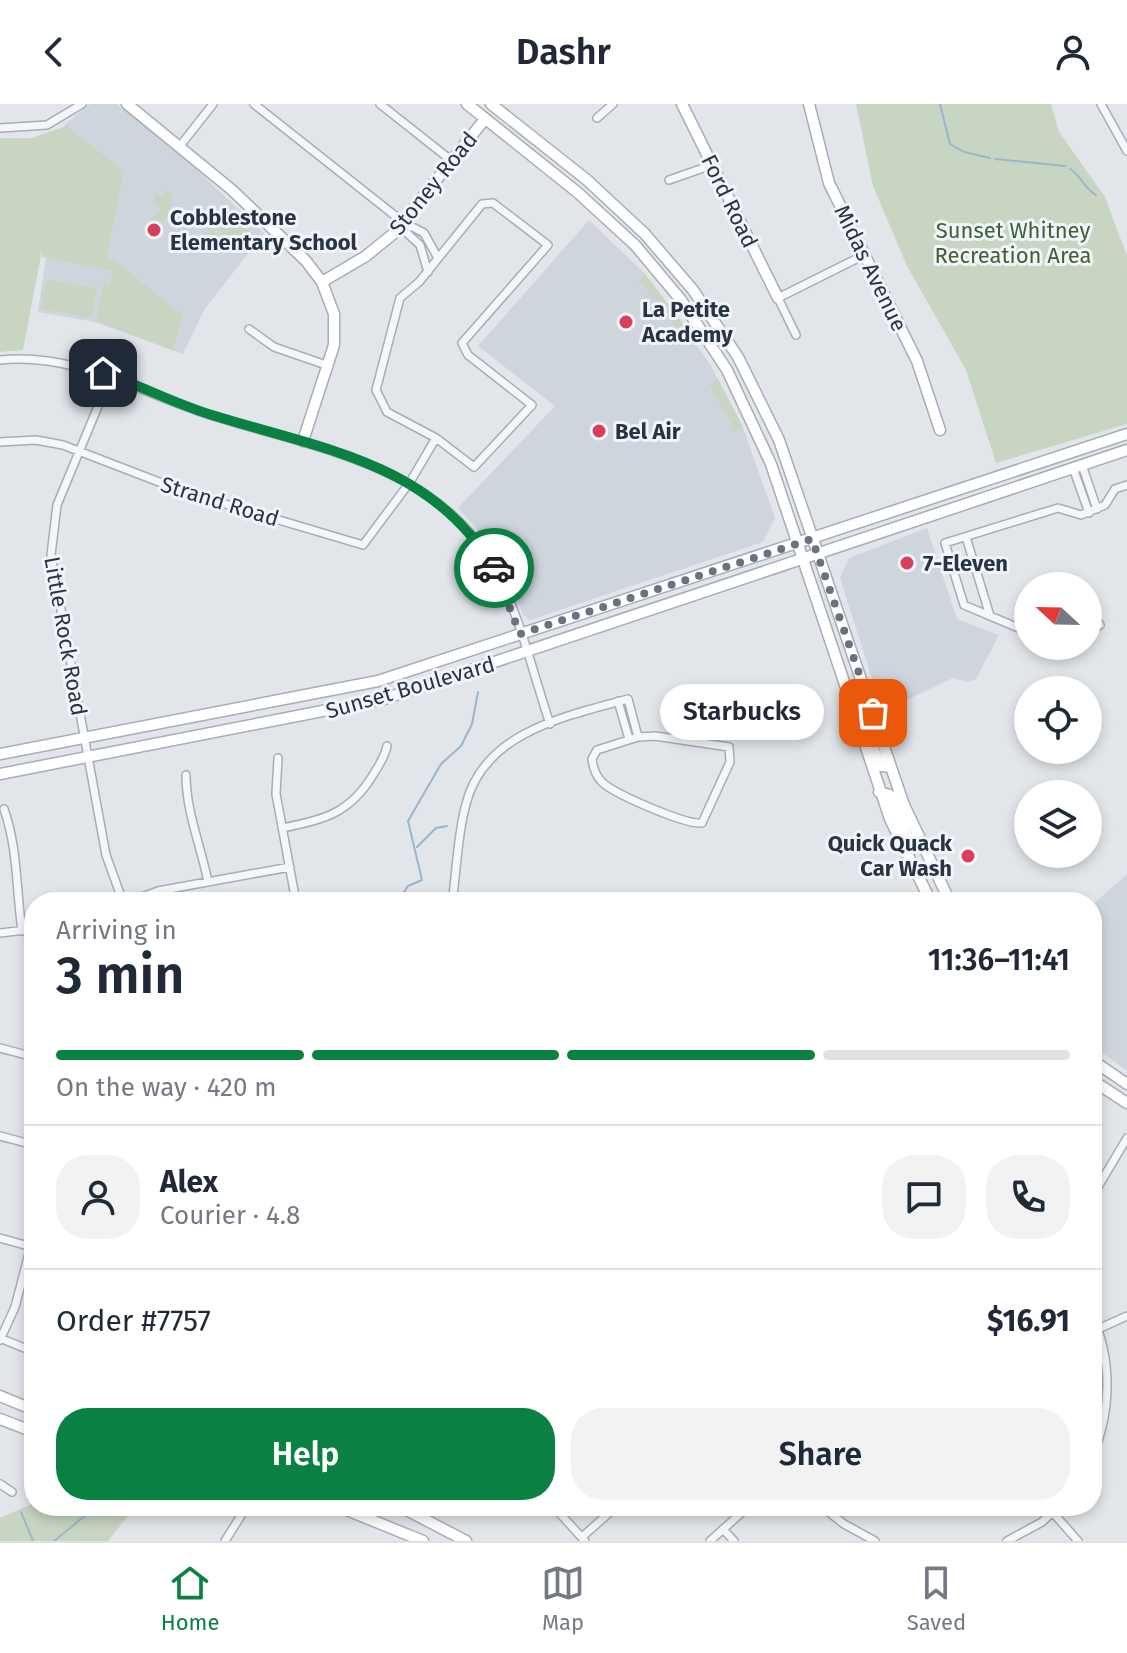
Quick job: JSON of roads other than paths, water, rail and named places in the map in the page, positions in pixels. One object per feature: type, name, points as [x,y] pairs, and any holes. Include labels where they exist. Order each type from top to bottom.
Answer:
[{"type":"main road","points":[[127,104],[249,205],[322,282],[335,326],[329,366],[303,441]]},
{"type":"main road","points":[[467,104],[577,192],[629,239],[681,300],[725,366],[764,446],[879,792],[902,848],[926,892]]},
{"type":"main road","name":"Ford Road","points":[[682,104],[778,298]]},
{"type":"main road","name":"Midas Avenue","points":[[809,104],[829,183],[917,361],[940,430]]},
{"type":"main road","points":[[494,105],[633,221],[676,269],[723,333],[752,383],[779,440],[920,844],[945,892]]},
{"type":"main road","name":"Stoney Road","points":[[322,282],[375,250],[403,222],[485,119]]},
{"type":"main road","points":[[723,333],[725,366]]},
{"type":"main road","points":[[725,366],[752,383]]},
{"type":"main road","name":"Sunset Boulevard","points":[[0,754],[345,689],[1127,434]]},
{"type":"main road","name":"Sunset Boulevard","points":[[0,774],[349,708],[526,652],[1127,450]]},
{"type":"main road","points":[[860,736],[869,739],[881,766],[891,767]]},
{"type":"main road","points":[[879,792],[888,792],[908,838],[920,844]]},
{"type":"main road","points":[[1102,1067],[1127,1084]]},
{"type":"main road","points":[[1102,1087],[1127,1101]]},
{"type":"main road","points":[[0,1396],[24,1406]]},
{"type":"main road","points":[[0,1419],[24,1428]]},
{"type":"main road","points":[[362,1516],[423,1541]]},
{"type":"main road","points":[[425,1516],[464,1540]]},
{"type":"street","points":[[0,128],[47,125],[82,104]]},
{"type":"street","points":[[180,146],[213,104]]},
{"type":"street","points":[[254,104],[403,222],[424,233],[438,258]]},
{"type":"street","points":[[380,104],[452,161]]},
{"type":"street","points":[[597,118],[613,104]]},
{"type":"street","points":[[1101,104],[1127,151]]},
{"type":"street","name":"Stoney Road","points":[[485,119],[494,105]]},
{"type":"street","points":[[669,180],[712,165]]},
{"type":"street","points":[[493,203],[548,245],[462,346],[532,405],[474,467],[436,438],[387,412],[376,390],[400,298],[438,258],[482,204],[493,203]]},
{"type":"street","points":[[403,222],[408,234],[420,245],[428,272]]},
{"type":"street","points":[[796,335],[778,298],[864,255]]},
{"type":"street","points":[[249,329],[274,347],[329,366]]},
{"type":"street","points":[[0,360],[59,361],[111,375],[197,410],[303,441],[410,482],[456,517],[479,543],[501,581],[550,724]]},
{"type":"street","name":"Little Rock Road","points":[[111,375],[54,513],[51,544],[109,868],[119,892]]},
{"type":"street","name":"Strand Road","points":[[0,442],[36,440],[79,450],[170,487],[273,516],[355,545],[370,541],[436,438]]},
{"type":"street","points":[[1078,467],[1097,509]]},
{"type":"street","points":[[1078,467],[1089,513]]},
{"type":"street","points":[[1014,626],[964,605],[945,543],[1058,508],[1077,516],[1089,513],[1108,502],[1115,489],[1127,485]]},
{"type":"street","points":[[966,537],[990,616]]},
{"type":"street","points":[[453,892],[464,813],[477,777],[506,745],[526,732],[628,699],[638,737]]},
{"type":"street","points":[[618,701],[629,739]]},
{"type":"street","points":[[623,718],[633,715]]},
{"type":"street","points":[[638,737],[717,743],[729,747],[730,762],[702,823],[688,823],[602,782],[592,764],[594,754],[601,748],[629,739],[638,737]]},
{"type":"street","points":[[282,828],[330,817],[348,808],[367,786],[387,746]]},
{"type":"street","points":[[278,758],[276,794],[294,892]]},
{"type":"street","points":[[186,775],[187,804],[200,840],[208,882]]},
{"type":"street","points":[[0,933],[22,931],[15,884],[16,848],[4,809]]},
{"type":"street","points":[[155,892],[290,867]]},
{"type":"street","points":[[0,1048],[24,1054]]},
{"type":"street","points":[[0,1136],[24,1142]]},
{"type":"street","points":[[1102,1180],[1127,1138]]},
{"type":"street","points":[[0,1238],[24,1245]]},
{"type":"street","points":[[24,1275],[15,1307],[0,1339],[24,1348]]},
{"type":"street","points":[[1102,1327],[1127,1316]]},
{"type":"street","points":[[1102,1358],[1107,1395],[1102,1429]]},
{"type":"street","points":[[0,1484],[12,1492]]},
{"type":"street","points":[[225,1541],[241,1516]]},
{"type":"street","points":[[562,1516],[583,1539],[607,1516]]},
{"type":"street","points":[[710,1541],[738,1516]]},
{"type":"street","points":[[834,1516],[875,1541]]},
{"type":"street","points":[[1007,1541],[1042,1516]]},
{"type":"street","points":[[1059,1516],[1078,1541]]},
{"type":"street","points":[[723,1529],[734,1541]]},
{"type":"waterway","points":[[940,104],[950,144],[964,152],[990,158]]},
{"type":"waterway","points":[[995,159],[1065,166]]},
{"type":"waterway","points":[[1070,169],[1096,195]]},
{"type":"waterway","points":[[404,892],[408,886],[422,880],[408,821],[441,764],[461,746],[472,724],[478,692]]},
{"type":"waterway","points":[[417,847],[436,828],[447,826]]},
{"type":"waterway","points":[[21,1512],[33,1541]]},
{"type":"waterway","points":[[54,1541],[85,1516]]},
{"type":"place","name":"Cobblestone Elementary School","points":[[154,230]]},
{"type":"place","name":"La Petite Academy","points":[[626,322]]},
{"type":"place","name":"Bel Air","points":[[599,431]]},
{"type":"place","name":"7-Eleven","points":[[907,563]]},
{"type":"place","name":"Starbucks","points":[[873,713]]},
{"type":"place","name":"Quick Quack Car Wash","points":[[968,856]]},
{"type":"park label","name":"Sunset Whitney Recreation Area","points":[[1013,242]]}]
